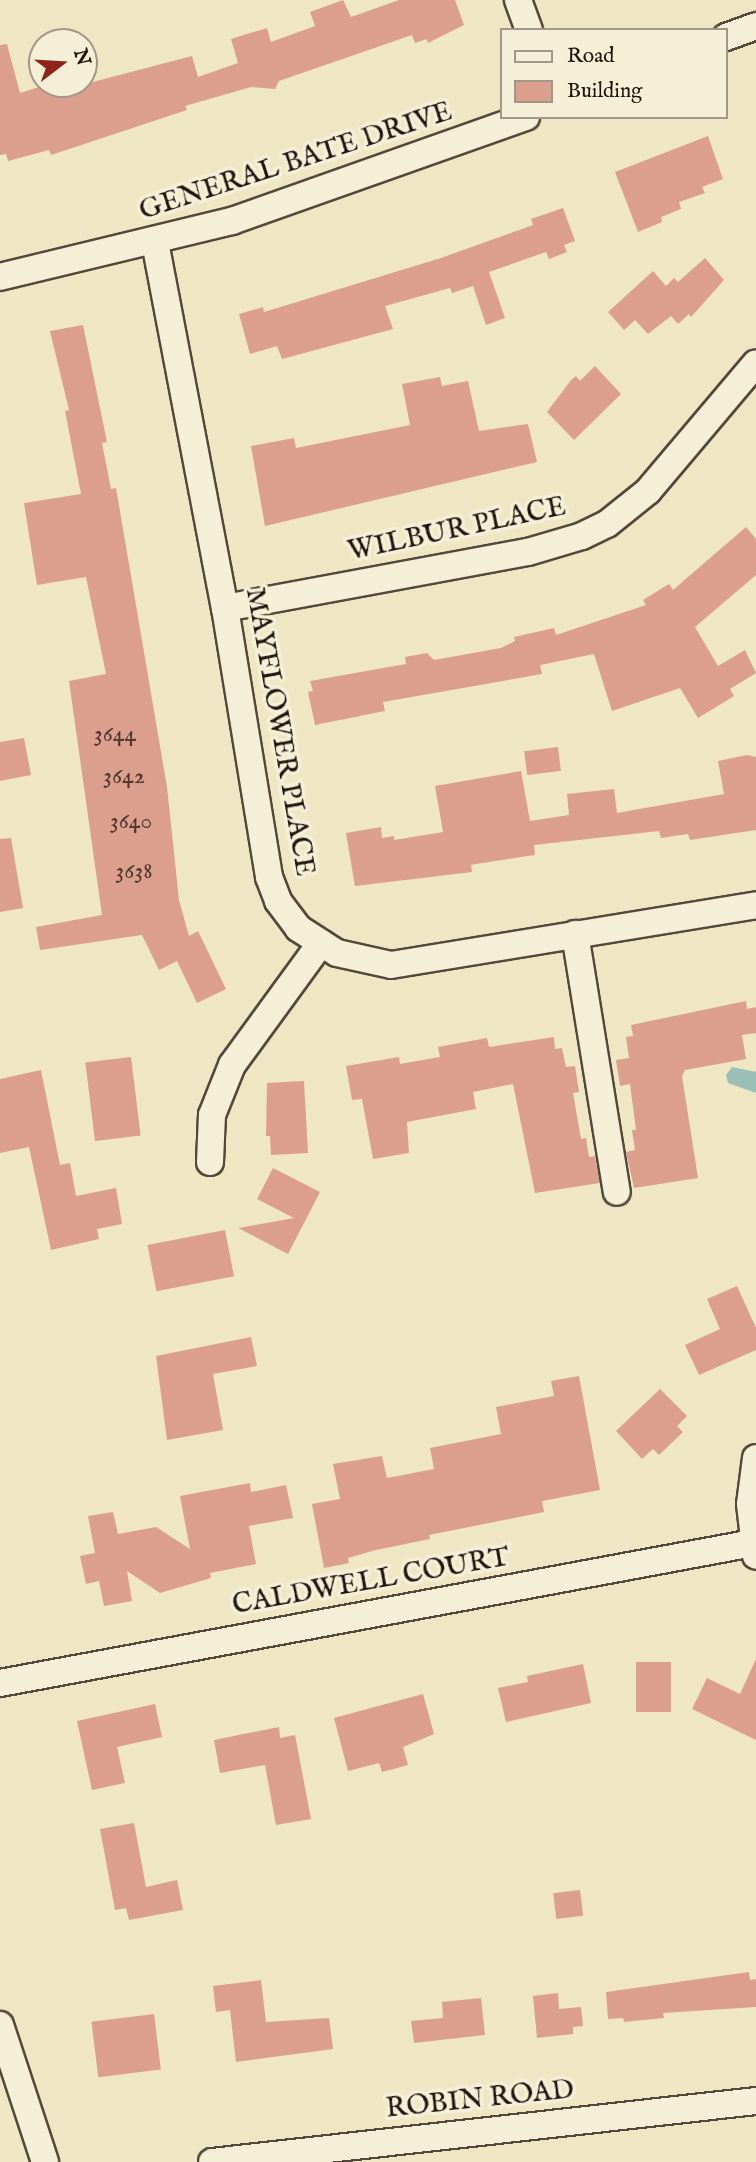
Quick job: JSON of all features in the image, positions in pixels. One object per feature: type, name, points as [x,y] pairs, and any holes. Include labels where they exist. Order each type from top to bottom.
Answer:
[{"type":"street","points":[[519,0],[528,28]]},
{"type":"street","points":[[728,36],[756,26]]},
{"type":"street","name":"GENERAL BATE DRIVE","points":[[0,277],[155,242],[282,205],[520,119]]},
{"type":"street","name":"MAYFLOWER PLACE","points":[[155,242],[225,608],[273,889],[298,928],[354,959],[391,965],[756,905]]},
{"type":"street","name":"WILBUR PLACE","points":[[225,608],[528,552],[582,536],[607,524],[648,491],[756,363]]},
{"type":"street","points":[[575,934],[617,1192]]},
{"type":"street","points":[[210,1162],[212,1115],[228,1073],[321,943]]},
{"type":"street","points":[[755,1550],[750,1504],[756,1458]]},
{"type":"street","name":"CALDWELL COURT","points":[[0,1683],[755,1550]]},
{"type":"street","points":[[0,2025],[45,2162]]},
{"type":"street","name":"ROBIN ROAD","points":[[212,2162],[756,2101]]},
{"type":"water","points":[[732,1067],[756,1072],[756,1093],[728,1083],[726,1075]]},
{"type":"building","points":[[343,0],[351,17],[399,0],[455,0],[464,25],[428,43],[427,39],[415,43],[412,35],[279,81],[275,89],[251,87],[185,106],[187,110],[51,155],[49,150],[8,161],[6,154],[0,155],[0,45],[7,44],[20,93],[28,90],[28,98],[98,98],[98,81],[192,56],[198,77],[238,63],[231,39],[267,28],[271,42],[315,26],[310,12]]},
{"type":"building","points":[[708,136],[723,179],[702,187],[705,193],[679,202],[681,209],[661,217],[662,222],[638,232],[615,172]]},
{"type":"building","points":[[563,208],[575,241],[564,245],[567,252],[549,259],[546,252],[489,272],[505,318],[486,325],[473,286],[452,293],[450,288],[385,306],[393,329],[282,359],[277,346],[250,354],[239,314],[263,307],[264,312],[441,258],[533,225],[531,219]]},
{"type":"building","points":[[705,258],[724,280],[691,317],[689,314],[678,324],[671,316],[648,334],[635,320],[624,330],[608,312],[653,271],[666,286],[674,278],[678,282]]},
{"type":"building","points":[[83,325],[107,442],[102,443],[111,489],[116,488],[167,787],[179,900],[189,936],[198,931],[226,989],[197,1003],[177,961],[159,970],[142,935],[40,950],[36,927],[102,915],[69,681],[106,674],[86,577],[37,585],[24,503],[81,494],[65,411],[69,410],[50,331]]},
{"type":"building","points":[[595,366],[621,394],[574,440],[547,412],[571,380],[576,376],[580,381]]},
{"type":"building","points":[[440,377],[442,386],[468,381],[479,431],[528,424],[537,462],[265,526],[251,446],[294,438],[296,448],[410,425],[402,384]]},
{"type":"building","points":[[746,527],[756,539],[756,575],[695,627],[718,666],[745,650],[756,673],[730,689],[734,696],[698,718],[680,688],[612,711],[594,654],[540,665],[542,674],[383,702],[385,711],[315,725],[308,692],[313,691],[310,681],[406,664],[405,657],[427,653],[434,660],[501,648],[515,641],[514,637],[554,628],[556,635],[646,605],[643,600],[669,584],[673,590]]},
{"type":"building","points":[[24,738],[31,775],[0,781],[0,742]]},
{"type":"building","points":[[558,747],[561,771],[527,775],[524,751]]},
{"type":"building","points":[[747,755],[756,757],[756,830],[690,840],[688,834],[661,838],[659,831],[534,845],[535,855],[471,865],[472,872],[355,886],[346,833],[381,827],[382,838],[394,836],[394,840],[443,832],[435,786],[521,771],[530,821],[569,815],[567,794],[614,789],[617,813],[724,794],[718,761]]},
{"type":"building","points":[[11,838],[23,908],[0,912],[0,839]]},
{"type":"building","points":[[746,1001],[747,1009],[756,1007],[756,1033],[742,1035],[746,1059],[685,1070],[682,1076],[698,1178],[634,1188],[626,1152],[635,1150],[632,1130],[636,1130],[630,1084],[620,1086],[616,1060],[629,1058],[626,1037],[633,1036],[631,1025]]},
{"type":"building","points":[[554,1037],[555,1049],[562,1048],[566,1067],[575,1066],[579,1092],[573,1093],[581,1139],[586,1138],[589,1157],[595,1156],[600,1183],[535,1193],[513,1084],[473,1092],[476,1109],[407,1122],[409,1153],[373,1159],[362,1099],[352,1100],[346,1066],[399,1057],[400,1064],[440,1057],[438,1047],[487,1038],[489,1047]]},
{"type":"building","points":[[131,1057],[141,1135],[95,1141],[85,1063]]},
{"type":"building","points":[[41,1070],[60,1165],[70,1163],[76,1196],[116,1188],[122,1224],[97,1229],[99,1239],[51,1250],[29,1147],[0,1153],[0,1079]]},
{"type":"building","points":[[304,1081],[308,1153],[271,1155],[270,1136],[266,1136],[267,1083]]},
{"type":"building","points":[[273,1168],[320,1192],[288,1254],[238,1228],[294,1218],[257,1199]]},
{"type":"building","points":[[225,1230],[234,1276],[156,1291],[147,1245]]},
{"type":"building","points":[[737,1286],[756,1328],[756,1350],[699,1375],[685,1345],[720,1329],[707,1299]]},
{"type":"building","points":[[251,1337],[257,1366],[213,1374],[223,1430],[167,1440],[156,1356]]},
{"type":"building","points":[[579,1376],[600,1490],[542,1501],[544,1512],[429,1535],[430,1539],[376,1550],[348,1558],[349,1563],[324,1568],[312,1504],[340,1499],[333,1464],[382,1456],[387,1478],[434,1469],[430,1448],[501,1434],[496,1407],[554,1396],[551,1381]]},
{"type":"building","points":[[660,1389],[687,1416],[677,1426],[683,1432],[659,1455],[653,1449],[642,1459],[616,1431]]},
{"type":"building","points":[[250,1483],[251,1492],[286,1485],[293,1518],[249,1526],[256,1564],[210,1573],[211,1578],[160,1593],[127,1571],[132,1601],[104,1606],[99,1581],[86,1584],[80,1556],[95,1553],[88,1516],[113,1512],[118,1534],[156,1527],[190,1549],[180,1496]]},
{"type":"building","points":[[756,1659],[756,1740],[692,1709],[707,1678],[740,1694]]},
{"type":"building","points":[[636,1662],[671,1662],[671,1712],[636,1712]]},
{"type":"building","points":[[583,1664],[591,1703],[506,1722],[498,1688],[528,1682],[527,1676]]},
{"type":"building","points":[[423,1694],[434,1734],[403,1747],[408,1765],[382,1772],[379,1763],[348,1771],[334,1718]]},
{"type":"building","points":[[155,1704],[162,1737],[117,1747],[125,1783],[92,1790],[77,1721]]},
{"type":"building","points":[[279,1727],[280,1738],[295,1735],[311,1819],[276,1825],[265,1765],[220,1773],[214,1740]]},
{"type":"building","points":[[134,1823],[146,1887],[177,1880],[183,1910],[129,1920],[126,1908],[115,1910],[100,1829]]},
{"type":"building","points":[[580,1890],[583,1916],[556,1919],[553,1893]]},
{"type":"building","points":[[749,1972],[750,1980],[756,1979],[756,2007],[663,2013],[664,2018],[624,2022],[623,2018],[608,2019],[606,1992]]},
{"type":"building","points":[[261,1980],[266,2022],[329,2018],[333,2049],[236,2062],[230,2010],[216,2012],[213,1986]]},
{"type":"building","points":[[558,1993],[559,2009],[581,2007],[583,2026],[573,2027],[573,2034],[537,2038],[533,1996]]},
{"type":"building","points":[[481,1998],[485,2035],[414,2043],[411,2021],[443,2018],[442,2002]]},
{"type":"building","points":[[154,2014],[161,2070],[98,2077],[91,2022]]}]
